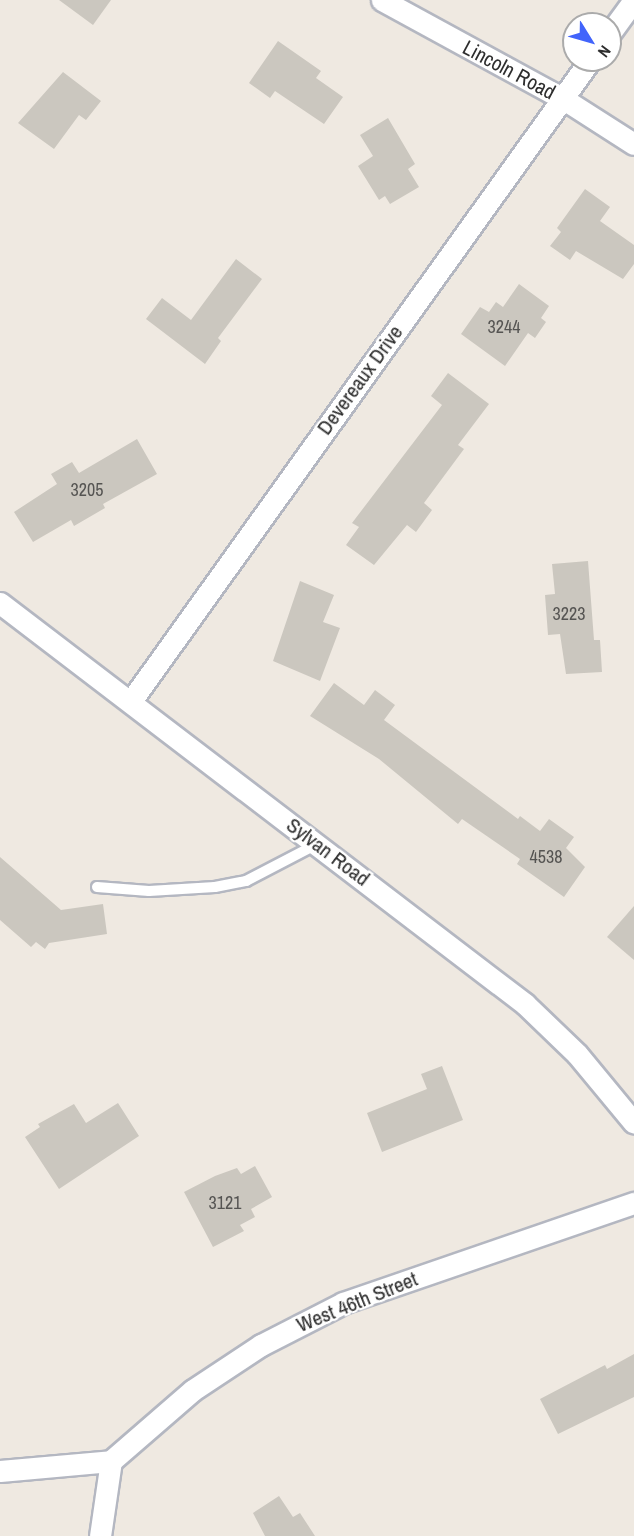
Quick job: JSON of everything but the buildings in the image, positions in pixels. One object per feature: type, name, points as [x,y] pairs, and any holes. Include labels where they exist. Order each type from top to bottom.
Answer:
[{"type":"street","name":"Lincoln Road","points":[[382,0],[562,98],[634,144]]},
{"type":"street","points":[[622,16],[634,0]]},
{"type":"street","name":"Devereaux Drive","points":[[131,701],[581,72]]},
{"type":"street","name":"Sylvan Road","points":[[0,603],[525,1004],[577,1054],[634,1123]]},
{"type":"street","name":"West 46th Street","points":[[111,1461],[194,1390],[261,1345],[322,1312],[634,1203]]},
{"type":"street","points":[[0,1471],[111,1461],[100,1536]]},
{"type":"lane","points":[[97,887],[149,891],[208,889],[246,881],[317,844]]}]
